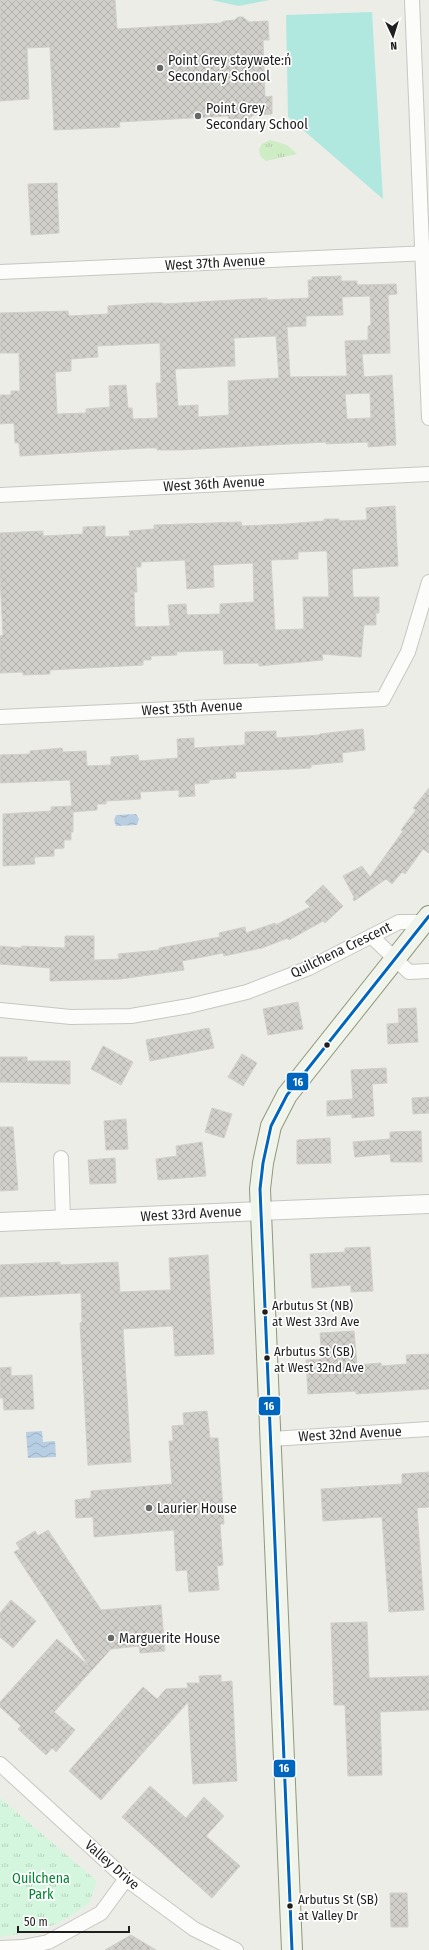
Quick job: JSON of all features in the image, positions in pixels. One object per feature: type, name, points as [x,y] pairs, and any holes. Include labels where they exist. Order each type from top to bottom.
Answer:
[{"type":"main road","points":[[292,1950],[260,1189],[263,1163],[271,1126],[287,1095],[427,919]]},
{"type":"street","points":[[412,0],[425,253],[429,418]]},
{"type":"street","name":"West 37th Avenue","points":[[0,272],[425,253]]},
{"type":"street","name":"West 36th Avenue","points":[[0,495],[429,474]]},
{"type":"street","name":"West 35th Avenue","points":[[0,717],[384,699],[408,652],[429,582]]},
{"type":"street","name":"Quilchena Crescent","points":[[0,1010],[71,1017],[131,1016],[189,1006],[247,992],[309,968],[398,922],[427,919]]},
{"type":"street","points":[[371,936],[408,972],[429,971]]},
{"type":"street","points":[[60,1158],[63,1220]]},
{"type":"street","name":"West 33rd Avenue","points":[[0,1222],[429,1204]]},
{"type":"street","name":"West 32nd Avenue","points":[[270,1439],[429,1429]]},
{"type":"street","name":"Valley Drive","points":[[0,1764],[126,1879],[194,1929],[236,1950]]},
{"type":"street","points":[[0,1948],[23,1947],[48,1942],[101,1913],[126,1879]]},
{"type":"green space","points":[[270,140],[287,145],[297,154],[266,161],[261,157],[259,150],[262,144]]},
{"type":"green space","name":"Quilchena Park","points":[[0,1798],[97,1881],[89,1903],[69,1917],[56,1924],[32,1932],[0,1937]]},
{"type":"shaded area","points":[[211,0],[270,0],[239,6]]},
{"type":"shaded area","points":[[372,12],[383,199],[288,117],[286,15]]},
{"type":"water","points":[[136,814],[139,819],[137,825],[116,826],[114,820],[116,815]]},
{"type":"water","points":[[42,1431],[43,1442],[55,1441],[56,1457],[28,1458],[26,1432]]},
{"type":"building","name":"Point Grey stəywəte:n̓ Secondary School","points":[[0,0],[115,0],[117,29],[220,23],[235,20],[238,17],[243,17],[249,22],[268,21],[269,40],[263,40],[265,97],[272,96],[272,114],[253,115],[245,123],[240,119],[229,119],[228,116],[119,122],[120,127],[54,130],[50,47],[27,48],[29,99],[0,101]]},
{"type":"building","points":[[57,183],[59,233],[31,235],[28,184]]},
{"type":"building","points":[[341,276],[341,281],[357,281],[357,285],[396,284],[397,294],[388,295],[390,353],[362,354],[364,377],[392,375],[396,445],[368,447],[368,442],[326,444],[326,442],[181,450],[157,450],[157,448],[146,448],[20,456],[19,443],[15,443],[14,423],[0,424],[0,395],[11,395],[11,391],[20,391],[19,353],[0,353],[0,313],[68,311],[69,316],[108,314],[108,306],[267,298],[267,300],[309,298],[308,280],[312,280],[312,277]],"holes":[[[370,296],[371,325],[368,326],[368,340],[345,341],[347,376],[290,377],[287,327],[306,326],[306,316],[343,315],[342,297]],[[276,336],[279,378],[228,381],[229,415],[198,417],[198,405],[178,406],[175,369],[235,366],[234,338]],[[160,343],[161,383],[156,383],[158,418],[133,419],[132,408],[128,408],[126,385],[109,386],[110,407],[86,409],[86,413],[57,414],[55,372],[71,371],[71,359],[98,357],[97,346]],[[370,393],[371,418],[347,419],[345,394]]]},
{"type":"building","points":[[395,506],[398,566],[352,569],[353,597],[379,597],[379,613],[376,613],[376,625],[364,625],[361,657],[322,654],[323,660],[259,666],[259,663],[224,664],[223,650],[176,652],[177,655],[151,656],[151,660],[143,660],[143,665],[50,670],[50,674],[23,675],[23,672],[0,673],[0,636],[3,635],[0,577],[0,533],[43,531],[43,536],[83,534],[83,527],[105,526],[105,537],[130,536],[129,531],[154,529],[154,525],[241,522],[242,526],[324,521],[324,519],[339,519],[339,521],[367,520],[366,508]],"holes":[[[327,551],[329,597],[303,597],[304,629],[275,630],[271,560],[298,559],[298,552]],[[185,560],[187,589],[214,587],[213,565],[253,563],[254,602],[220,604],[220,614],[187,615],[186,604],[168,605],[170,626],[135,627],[134,592],[137,592],[136,567],[141,567],[141,562]]]},
{"type":"building","points":[[363,729],[365,750],[342,753],[343,762],[311,765],[311,768],[235,772],[236,778],[209,780],[209,783],[194,784],[195,796],[179,797],[179,790],[140,792],[141,799],[106,801],[106,804],[97,804],[97,810],[73,812],[73,832],[71,832],[71,840],[64,840],[64,848],[54,849],[54,856],[34,857],[35,864],[3,866],[3,814],[51,811],[51,807],[72,806],[70,780],[0,783],[0,755],[30,754],[30,751],[62,748],[63,752],[86,751],[87,766],[111,765],[111,757],[138,755],[139,761],[178,758],[177,739],[194,738],[194,748],[245,745],[245,732],[276,731],[276,738],[320,735]]},
{"type":"building","points":[[429,788],[429,853],[423,849],[405,874],[402,872],[392,884],[386,879],[354,901],[354,897],[343,876],[362,866],[370,877],[403,831],[401,830],[416,810],[413,808]]},
{"type":"building","points":[[323,885],[343,906],[325,923],[323,921],[289,940],[288,938],[262,948],[224,956],[223,953],[182,961],[184,970],[121,979],[50,981],[50,968],[0,964],[0,946],[21,948],[22,946],[65,948],[65,936],[94,936],[94,960],[119,959],[118,954],[159,950],[159,948],[220,937],[219,933],[245,927],[246,933],[275,923],[276,925],[310,907],[305,902]]},
{"type":"building","points":[[298,1002],[303,1029],[268,1035],[263,1009]]},
{"type":"building","points":[[416,1008],[418,1042],[388,1044],[387,1024],[399,1023],[398,1009]]},
{"type":"building","points":[[209,1028],[214,1048],[150,1061],[146,1040]]},
{"type":"building","points":[[103,1046],[133,1062],[121,1085],[91,1069]]},
{"type":"building","points":[[242,1054],[257,1063],[243,1086],[228,1077]]},
{"type":"building","points":[[0,1057],[27,1057],[27,1061],[70,1061],[70,1084],[0,1082]]},
{"type":"building","points":[[386,1068],[387,1083],[372,1084],[374,1116],[352,1118],[352,1114],[327,1116],[327,1101],[353,1099],[351,1070]]},
{"type":"building","points":[[429,1097],[429,1113],[413,1114],[412,1098]]},
{"type":"building","points":[[212,1108],[232,1114],[224,1138],[205,1132]]},
{"type":"building","points":[[126,1119],[128,1149],[106,1150],[104,1121]]},
{"type":"building","points":[[0,1127],[13,1127],[18,1190],[0,1191]]},
{"type":"building","points":[[421,1131],[422,1162],[391,1162],[390,1154],[355,1157],[353,1142],[390,1139],[390,1132]]},
{"type":"building","points":[[330,1138],[331,1163],[297,1164],[297,1140]]},
{"type":"building","points":[[202,1142],[206,1176],[158,1180],[156,1159],[177,1156],[176,1146]]},
{"type":"building","points":[[115,1158],[116,1183],[90,1184],[88,1160]]},
{"type":"building","points":[[370,1247],[373,1291],[351,1292],[351,1285],[312,1288],[310,1254],[345,1252],[345,1248]]},
{"type":"building","points":[[208,1255],[214,1354],[175,1356],[173,1326],[123,1329],[131,1462],[88,1465],[80,1323],[82,1322],[81,1293],[0,1297],[0,1265],[60,1262],[60,1265],[118,1262],[120,1292],[171,1290],[169,1258]]},
{"type":"building","points":[[354,1331],[357,1365],[381,1363],[381,1366],[407,1364],[406,1355],[429,1354],[429,1389],[356,1394],[356,1391],[308,1394],[306,1360],[322,1359],[320,1333]]},
{"type":"building","points":[[11,1367],[11,1376],[32,1375],[34,1409],[4,1410],[3,1398],[0,1398],[0,1368]]},
{"type":"building","name":"Laurier House","points":[[207,1411],[210,1438],[218,1438],[224,1524],[220,1524],[223,1565],[217,1566],[219,1590],[189,1592],[187,1570],[176,1571],[174,1530],[94,1537],[93,1517],[76,1518],[75,1500],[91,1498],[91,1491],[172,1484],[169,1441],[173,1441],[172,1426],[184,1425],[183,1413]]},
{"type":"building","points":[[429,1472],[429,1507],[417,1508],[424,1610],[389,1612],[382,1517],[323,1521],[321,1489],[402,1484],[402,1474]]},
{"type":"building","name":"Marguerite House","points":[[48,1530],[101,1610],[161,1605],[165,1651],[140,1653],[139,1646],[111,1649],[54,1712],[75,1730],[56,1752],[52,1748],[46,1755],[18,1729],[21,1726],[0,1707],[0,1702],[57,1639],[88,1665],[14,1552],[20,1549],[16,1543],[35,1531],[38,1536]]},
{"type":"building","points":[[11,1600],[36,1621],[13,1648],[0,1637],[0,1613]]},
{"type":"building","points":[[367,1622],[369,1678],[429,1676],[429,1710],[380,1712],[382,1775],[348,1776],[345,1705],[334,1705],[331,1623]]},
{"type":"building","points":[[221,1675],[221,1682],[232,1681],[237,1781],[193,1784],[188,1702],[101,1800],[69,1771],[143,1687],[157,1699],[166,1689],[188,1688],[187,1683],[200,1683],[199,1676]]},
{"type":"building","points":[[150,1786],[186,1818],[204,1797],[224,1816],[206,1836],[240,1866],[212,1898],[122,1817]]},
{"type":"building","points":[[390,1893],[407,1893],[408,1927],[391,1927]]},
{"type":"building","points":[[131,1935],[156,1950],[105,1950]]},
{"type":"transit line","name":"16","points":[[292,1950],[260,1189],[263,1163],[271,1126],[287,1095],[429,916]]},
{"type":"place","name":"Point Grey stəywəte:n̓ Secondary School","points":[[160,68]]},
{"type":"place","name":"Point Grey Secondary School","points":[[198,116]]},
{"type":"place","name":"Arbutus St (NB) at West 33rd Ave","points":[[265,1312]]},
{"type":"place","name":"Arbutus St (SB) at West 32nd Ave","points":[[267,1358]]},
{"type":"place","name":"Laurier House","points":[[149,1508]]},
{"type":"place","name":"Marguerite House","points":[[111,1638]]},
{"type":"place","name":"Arbutus St (SB) at Valley Dr","points":[[290,1906]]}]
